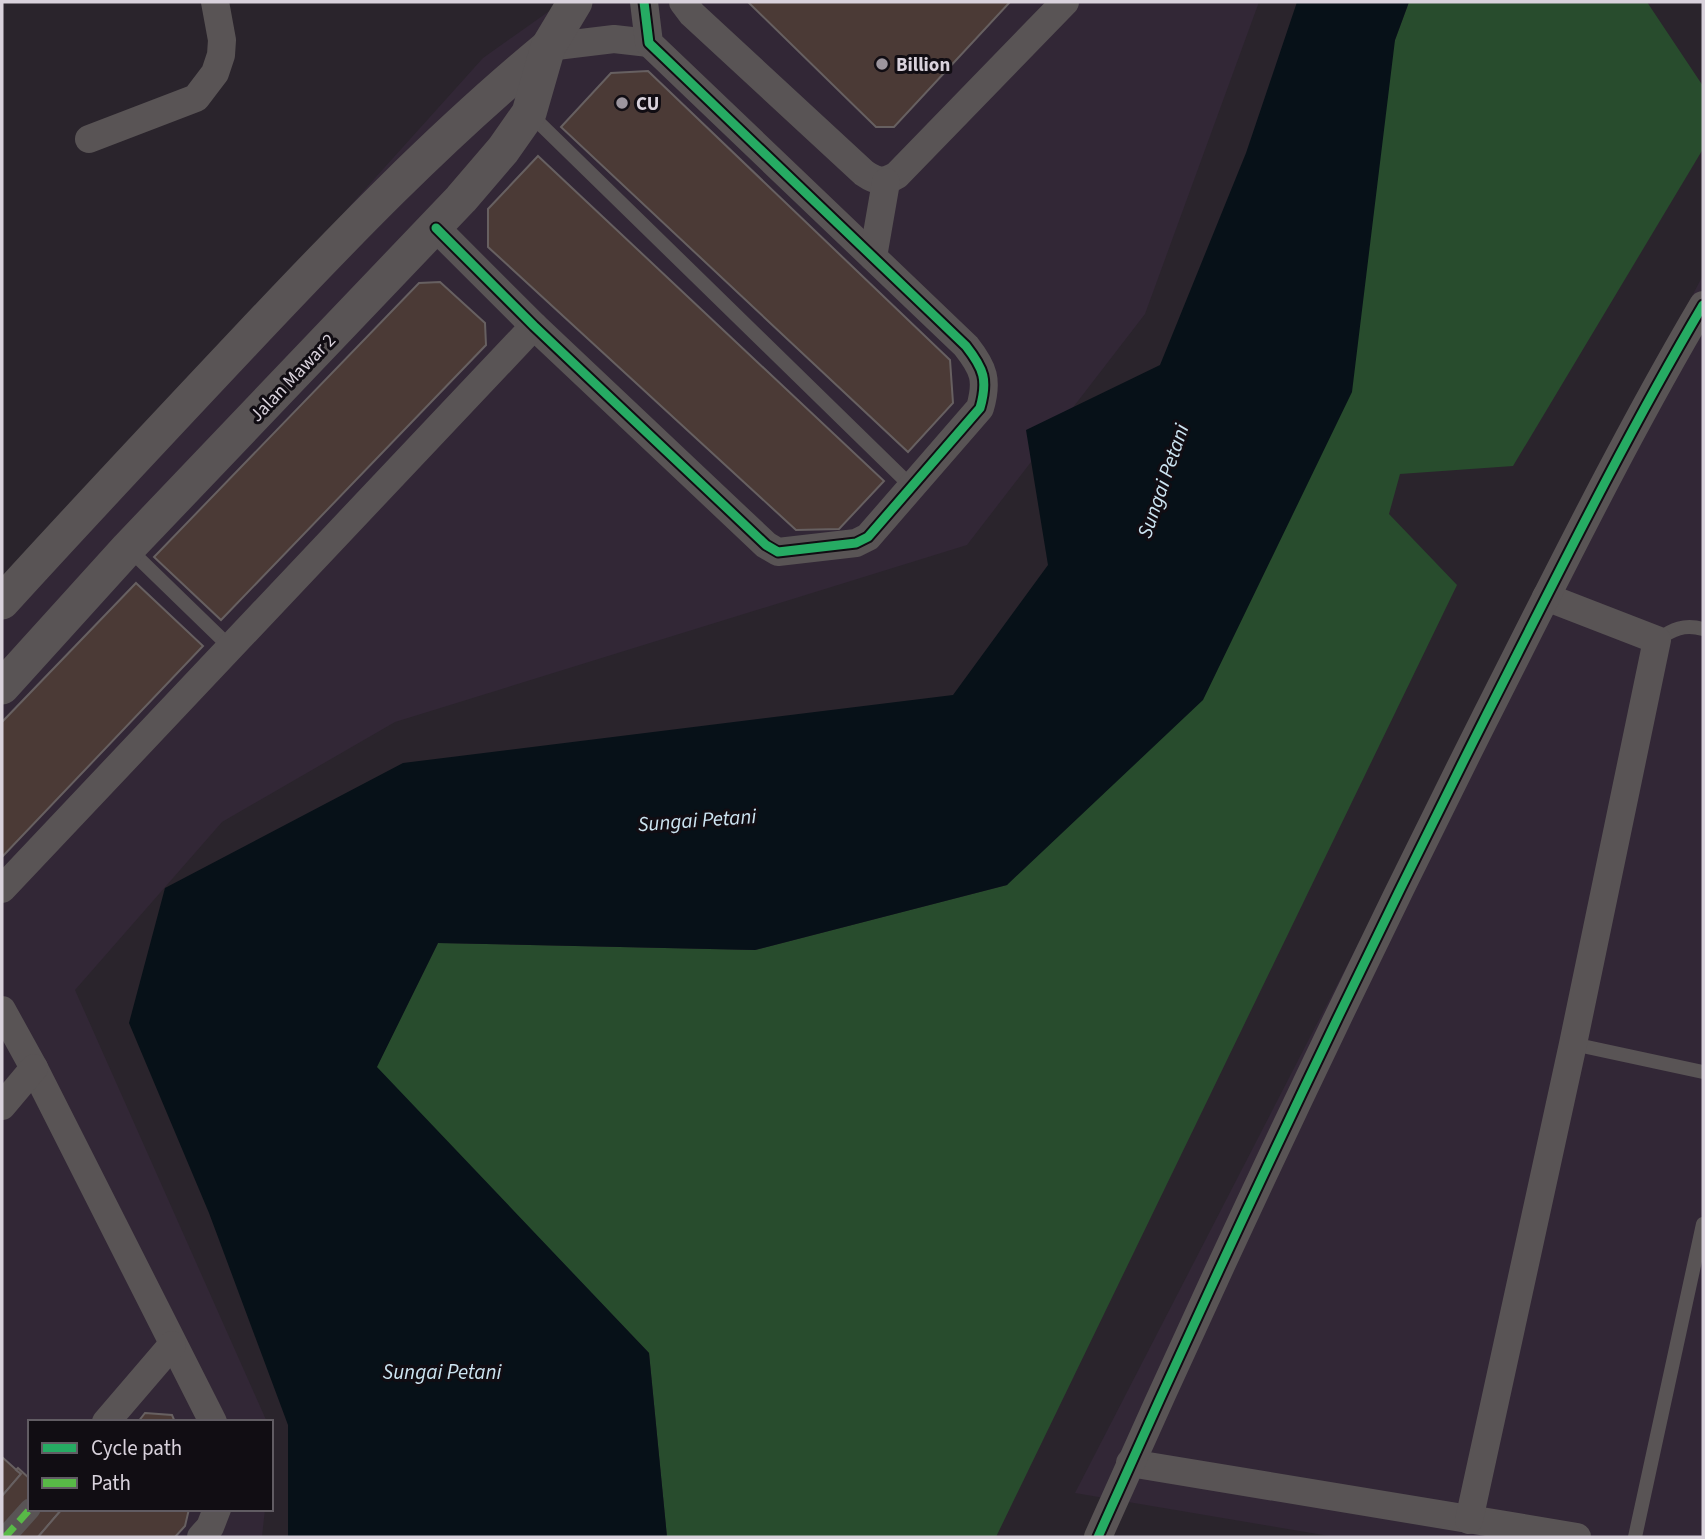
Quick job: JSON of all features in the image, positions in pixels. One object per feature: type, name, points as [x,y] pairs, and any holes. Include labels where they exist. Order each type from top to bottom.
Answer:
[{"type":"street","points":[[89,139],[196,98],[215,73],[221,55],[222,40],[215,2]]},
{"type":"street","name":"Jalan Mawar 2","points":[[2,687],[128,548],[436,228],[503,149],[529,113],[548,47],[575,2]]},
{"type":"street","points":[[644,2],[649,43]]},
{"type":"street","points":[[683,2],[692,14],[875,181],[886,181],[897,175],[1065,2]]},
{"type":"street","points":[[436,228],[534,327],[766,545],[778,552],[856,543],[868,537],[980,408],[984,395],[984,375],[966,346],[649,43],[614,39],[548,47]]},
{"type":"street","name":"Jalan Mawar 2","points":[[2,602],[308,274],[410,170],[485,99],[548,47]]},
{"type":"street","points":[[873,257],[886,181]]},
{"type":"street","points":[[1098,1537],[1332,1030],[1434,820],[1630,435],[1703,305]]},
{"type":"street","points":[[2,889],[534,327]]},
{"type":"street","points":[[1469,1520],[1573,1044],[1657,640],[1546,597]]},
{"type":"street","points":[[2,1010],[212,1420]]},
{"type":"street","points":[[2,1106],[34,1068]]},
{"type":"street","points":[[108,1420],[173,1345]]},
{"type":"street","points":[[1130,1464],[1577,1537]]},
{"type":"street","points":[[5,1537],[28,1511]]},
{"type":"street","points":[[201,1537],[210,1527],[216,1511]]},
{"type":"lane","points":[[529,113],[912,487]]},
{"type":"lane","points":[[128,548],[231,649]]},
{"type":"lane","points":[[1657,640],[1674,629],[1691,626],[1703,629]]},
{"type":"lane","points":[[1573,1044],[1703,1072]]},
{"type":"lane","points":[[1636,1537],[1703,1224]]},
{"type":"shaded area","points":[[562,2],[1259,2],[1145,314],[967,545],[395,722],[222,822],[75,990],[266,1420],[28,1420],[28,1511],[265,1511],[262,1537],[2,1537],[2,593],[483,58]]},
{"type":"shaded area","points":[[1703,275],[1703,1537],[1335,1537],[1075,1493]]},
{"type":"green space","points":[[1409,2],[1647,2],[1703,86],[1703,149],[1513,466],[1400,474],[1389,514],[1457,585],[996,1537],[667,1537],[649,1353],[376,1068],[438,943],[755,950],[1007,885],[1395,40]]},
{"type":"water","name":"Sungai Petani","points":[[1297,2],[1409,2],[1395,40],[1352,392],[1203,700],[1007,885],[755,950],[438,943],[377,1067],[649,1353],[667,1537],[288,1537],[288,1425],[209,1213],[129,1023],[165,888],[403,763],[953,695],[1048,565],[1026,430],[1160,365],[1246,153]]},
{"type":"building","name":"Billion","points":[[748,2],[1010,2],[894,127],[876,127]]},
{"type":"building","points":[[648,71],[950,360],[953,403],[908,452],[561,127],[611,73]]},
{"type":"building","points":[[538,156],[884,481],[839,529],[796,530],[488,247],[488,209]]},
{"type":"building","points":[[440,282],[485,323],[486,345],[221,620],[154,557],[419,283]]},
{"type":"building","points":[[136,583],[203,646],[2,857],[2,722]]},
{"type":"building","points":[[145,1413],[172,1415],[174,1420],[140,1420]]},
{"type":"building","points":[[2,1457],[21,1474],[2,1496]]},
{"type":"building","points":[[18,1468],[28,1477],[28,1511],[60,1511],[38,1537],[2,1537],[2,1496],[21,1474],[16,1470]]},
{"type":"building","points":[[60,1511],[189,1511],[185,1526],[175,1537],[38,1537]]},
{"type":"marked path","points":[[5,1537],[28,1511]]},
{"type":"cycle path","points":[[436,228],[534,326],[766,545],[778,552],[856,543],[868,537],[980,408],[984,390],[983,375],[966,346],[649,43],[644,2]]},
{"type":"cycle path","points":[[1098,1537],[1238,1229],[1434,821],[1590,510],[1703,305]]},
{"type":"place","name":"Billion","points":[[882,64]]},
{"type":"place","name":"CU","points":[[622,103]]}]
